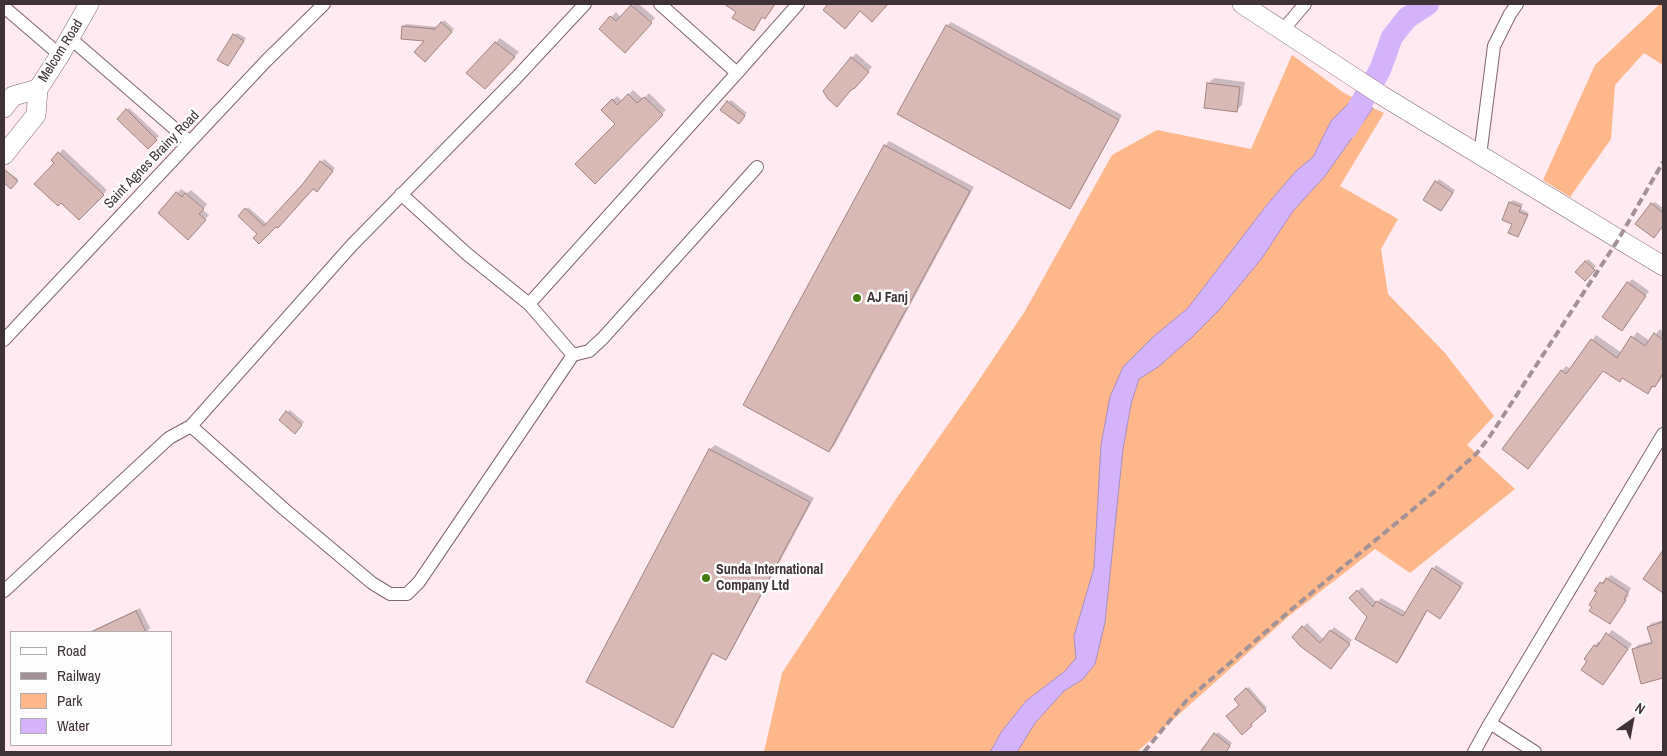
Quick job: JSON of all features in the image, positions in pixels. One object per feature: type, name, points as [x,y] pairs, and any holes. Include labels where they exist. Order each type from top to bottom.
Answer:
[{"type":"main road","name":"Melcom Road","points":[[4,108],[13,96],[38,89],[89,4]]},
{"type":"main road","points":[[1242,4],[1360,82],[1663,266]]},
{"type":"main road","points":[[4,155],[36,115],[38,89]]},
{"type":"street","name":"Saint Agnes Brainy Road","points":[[4,340],[266,61],[324,4]]},
{"type":"street","points":[[4,591],[163,444],[190,426],[352,245],[516,78],[585,4]]},
{"type":"street","points":[[660,4],[737,73]]},
{"type":"street","points":[[529,304],[798,4]]},
{"type":"street","points":[[1282,31],[1305,4]]},
{"type":"street","points":[[1480,156],[1494,46],[1510,14],[1518,4]]},
{"type":"street","points":[[4,7],[60,55]]},
{"type":"street","points":[[70,38],[190,142]]},
{"type":"street","points":[[190,426],[372,583],[390,594],[407,594],[419,582],[573,355],[589,351],[603,338],[757,167]]},
{"type":"street","points":[[401,194],[467,254],[529,304],[573,355]]},
{"type":"street","points":[[1474,752],[1663,434]]},
{"type":"street","points":[[1490,723],[1535,752]]},
{"type":"green space","points":[[1660,4],[1663,4],[1663,65],[1644,53],[1615,85],[1611,139],[1570,197],[1543,180],[1595,65]]},
{"type":"green space","points":[[1292,55],[1344,93],[1354,98],[1331,121],[1313,157],[1296,171],[1266,206],[1188,308],[1153,337],[1101,445],[1094,568],[1074,636],[1076,658],[1065,671],[1026,701],[1002,731],[990,752],[764,752],[782,673],[896,499],[1025,311],[1112,155],[1157,130],[1251,149]]},
{"type":"green space","points":[[1373,108],[1384,113],[1340,186],[1398,219],[1381,249],[1388,294],[1445,353],[1494,416],[1467,445],[1515,489],[1410,573],[1375,549],[1289,616],[1137,752],[1017,752],[1035,723],[1064,691],[1083,679],[1095,664],[1105,622],[1123,449],[1131,404],[1139,379],[1158,367],[1220,309],[1262,258],[1293,211],[1325,176]]},
{"type":"water","points":[[1354,98],[1373,108],[1325,176],[1293,211],[1262,258],[1220,309],[1158,367],[1139,379],[1131,404],[1123,449],[1105,622],[1095,664],[1083,679],[1064,691],[1035,723],[1017,752],[990,752],[1002,731],[1026,701],[1065,671],[1076,658],[1074,636],[1094,568],[1101,445],[1110,397],[1123,367],[1153,337],[1188,308],[1266,206],[1296,171],[1313,157],[1331,121]]},
{"type":"building","points":[[724,4],[775,4],[765,19],[762,17],[754,31],[732,18],[736,12]]},
{"type":"building","points":[[828,4],[888,4],[872,22],[860,11],[845,29],[823,10]]},
{"type":"building","points":[[631,5],[652,23],[625,53],[599,29],[610,16],[616,21]]},
{"type":"building","points":[[441,22],[452,32],[425,62],[414,52],[424,41],[401,39],[402,26],[435,29]]},
{"type":"building","points":[[946,25],[1119,120],[1070,209],[897,114]]},
{"type":"building","points":[[233,34],[244,41],[228,66],[217,60]]},
{"type":"building","points":[[495,42],[515,57],[485,89],[466,73]]},
{"type":"building","points":[[851,57],[869,72],[837,107],[828,99],[823,91]]},
{"type":"building","points":[[1207,83],[1240,87],[1237,112],[1204,108]]},
{"type":"building","points":[[628,94],[637,103],[644,97],[663,115],[595,184],[575,164],[615,124],[601,110],[612,99],[617,105]]},
{"type":"building","points":[[727,101],[745,116],[739,124],[720,110]]},
{"type":"building","points":[[126,109],[157,140],[148,149],[117,119]]},
{"type":"building","name":"AJ Fanj","points":[[884,145],[970,191],[829,452],[743,405]]},
{"type":"building","points":[[58,152],[104,195],[79,220],[61,203],[58,206],[34,184],[54,163],[51,160]]},
{"type":"building","points":[[320,161],[333,171],[317,192],[313,189],[278,228],[276,227],[259,244],[253,238],[257,234],[238,216],[245,208],[264,226],[302,185]]},
{"type":"building","points":[[4,169],[18,181],[11,189],[4,183]]},
{"type":"building","points":[[1435,181],[1453,193],[1441,211],[1423,200]]},
{"type":"building","points":[[176,192],[182,197],[185,193],[204,209],[199,214],[206,220],[188,240],[158,213]]},
{"type":"building","points":[[1509,202],[1521,207],[1519,212],[1528,215],[1518,237],[1508,233],[1512,224],[1502,220]]},
{"type":"building","points":[[1651,203],[1663,213],[1663,226],[1654,238],[1635,224]]},
{"type":"building","points":[[1585,261],[1595,270],[1585,281],[1575,272]]},
{"type":"building","points":[[1627,282],[1646,296],[1622,331],[1602,317]]},
{"type":"building","points":[[1654,333],[1663,340],[1663,373],[1655,387],[1652,386],[1648,394],[1622,378],[1620,382],[1603,371],[1528,469],[1502,449],[1561,370],[1566,374],[1591,339],[1617,358],[1631,336],[1645,346]]},
{"type":"building","points":[[286,411],[302,425],[295,434],[279,420]]},
{"type":"building","name":"Sunda International Company Ltd","points":[[709,449],[810,502],[726,660],[712,653],[673,728],[586,682]]},
{"type":"building","points":[[1663,550],[1663,593],[1643,579]]},
{"type":"building","points":[[1432,568],[1461,587],[1440,619],[1427,610],[1397,663],[1355,639],[1367,617],[1349,598],[1357,590],[1373,607],[1376,601],[1403,616]]},
{"type":"building","points":[[1606,578],[1628,592],[1624,599],[1626,600],[1610,624],[1589,611],[1592,607],[1589,605],[1597,592],[1594,591],[1600,582],[1603,584]]},
{"type":"building","points":[[136,611],[146,631],[93,631]]},
{"type":"building","points":[[1663,622],[1663,678],[1641,684],[1632,649],[1652,643],[1647,627]]},
{"type":"building","points":[[1302,626],[1320,643],[1330,630],[1350,644],[1331,669],[1300,646],[1292,637]]},
{"type":"building","points":[[1606,633],[1628,649],[1603,685],[1581,670],[1587,661],[1584,659],[1594,645],[1597,647]]},
{"type":"building","points":[[1246,688],[1266,711],[1242,735],[1226,716],[1239,705],[1234,699]]},
{"type":"building","points":[[1214,733],[1230,746],[1226,752],[1200,752]]},
{"type":"waterway","points":[[1347,128],[1380,70],[1392,37],[1407,18],[1428,4]]},
{"type":"railway","points":[[1144,752],[1186,701],[1292,609],[1434,492],[1477,453],[1618,240],[1663,162]]},
{"type":"place","name":"AJ Fanj","points":[[857,298]]},
{"type":"place","name":"Sunda International Company Ltd","points":[[706,578]]}]
